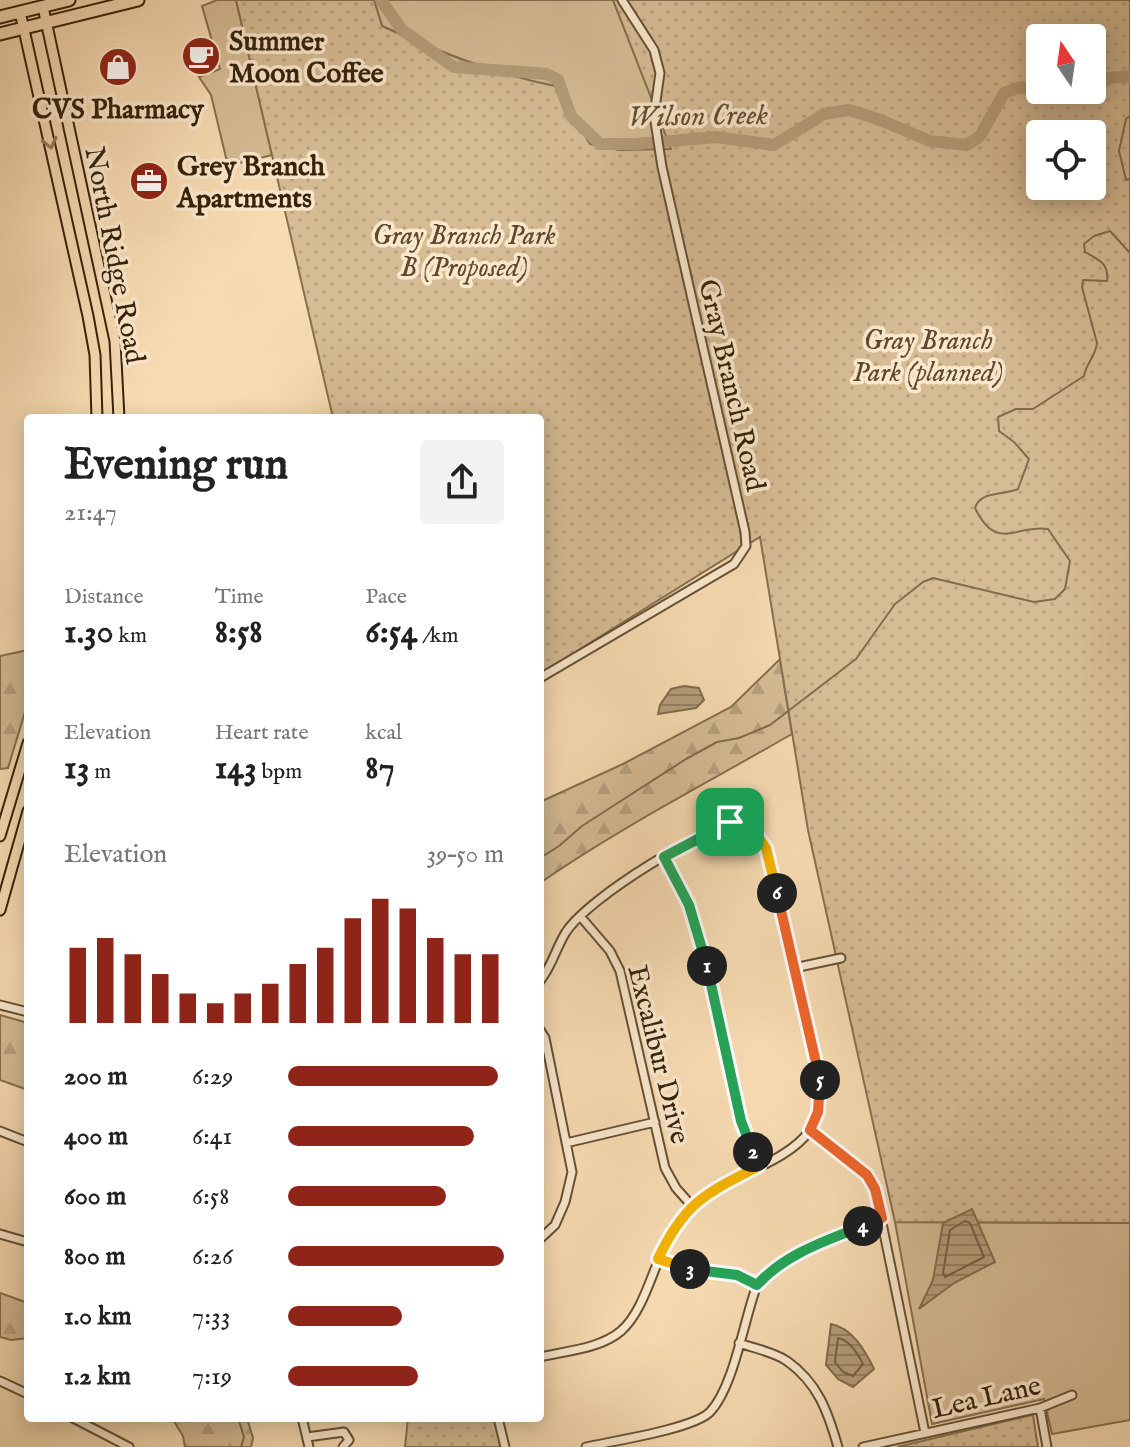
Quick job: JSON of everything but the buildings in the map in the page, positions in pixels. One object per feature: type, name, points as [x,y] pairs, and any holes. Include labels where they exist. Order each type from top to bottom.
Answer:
[{"type":"highway","points":[[0,17],[19,6],[69,0]]},
{"type":"highway","points":[[0,34],[138,0]]},
{"type":"main road","name":"North Ridge Road","points":[[42,3],[115,341],[119,414]]},
{"type":"main road","name":"North Ridge Road","points":[[19,6],[88,316],[97,379],[97,414]]},
{"type":"main road","points":[[61,193],[82,189]]},
{"type":"main road","points":[[97,379],[118,379]]},
{"type":"main road","points":[[0,836],[24,756]]},
{"type":"main road","points":[[0,910],[24,825]]},
{"type":"street","name":"Gray Branch Road","points":[[544,676],[734,564],[746,546],[662,167],[654,115],[660,73],[654,50],[622,0]]},
{"type":"street","points":[[544,973],[566,932],[601,896],[664,857],[730,822],[745,818],[766,848],[821,1084],[818,1112],[810,1130],[793,1147],[716,1189],[692,1206],[673,1228],[633,1316],[620,1332],[597,1344],[544,1356]]},
{"type":"street","points":[[664,857],[696,923],[741,1121],[759,1166]]},
{"type":"street","name":"Excalibur Drive","points":[[580,916],[610,951],[620,971],[665,1168],[676,1188],[692,1206]]},
{"type":"street","points":[[794,968],[841,958]]},
{"type":"street","points":[[0,1005],[24,1011]]},
{"type":"street","points":[[544,1036],[572,1172],[565,1202],[555,1225],[544,1235]]},
{"type":"street","points":[[566,1143],[655,1122]]},
{"type":"street","points":[[810,1130],[867,1175],[875,1189],[925,1433]]},
{"type":"street","points":[[0,1131],[24,1140]]},
{"type":"street","points":[[586,1447],[690,1424],[709,1413],[722,1394],[757,1285],[769,1272],[800,1252],[882,1218]]},
{"type":"street","points":[[0,1234],[24,1241]]},
{"type":"street","points":[[658,1259],[686,1269],[737,1275],[757,1285]]},
{"type":"street","points":[[739,1343],[785,1359],[817,1389],[828,1411],[838,1447]]},
{"type":"street","points":[[0,1381],[24,1392]]},
{"type":"street","name":"Lea Lane","points":[[863,1447],[1040,1408],[1072,1395]]},
{"type":"street","points":[[1040,1408],[1047,1447]]},
{"type":"street","points":[[81,1422],[129,1447]]},
{"type":"street","points":[[303,1422],[309,1447]]},
{"type":"street","points":[[499,1422],[505,1447]]},
{"type":"street","points":[[307,1437],[344,1432],[349,1440],[343,1447]]},
{"type":"green space","points":[[217,0],[236,0],[272,155],[228,166],[211,95],[199,77],[220,69],[202,6]]},
{"type":"green space","name":"Gray Branch Park (planned)","points":[[236,0],[374,0],[382,26],[467,61],[555,86],[590,144],[619,150],[671,149],[613,0],[1130,0],[1130,1223],[895,1222],[808,830],[760,537],[544,672],[544,414],[332,414]]},
{"type":"green space","points":[[374,0],[613,0],[672,149],[619,150],[590,145],[555,86],[467,61],[382,26]]},
{"type":"green space","points":[[24,651],[24,715],[8,768],[0,769],[0,656]]},
{"type":"green space","points":[[780,659],[792,734],[633,824],[544,880],[544,800],[623,764],[731,707]]},
{"type":"green space","points":[[0,1015],[24,1022],[24,1089],[0,1080]]},
{"type":"green space","points":[[895,1222],[1130,1223],[1130,1420],[1052,1434],[1044,1399],[932,1424]]},
{"type":"green space","points":[[0,1293],[24,1302],[24,1338],[0,1337]]},
{"type":"green space","points":[[1032,1415],[1038,1447],[897,1447]]},
{"type":"green space","points":[[174,1422],[248,1422],[253,1438],[251,1447],[185,1447],[183,1436]]},
{"type":"green space","points":[[408,1422],[500,1422],[505,1447],[405,1447]]},
{"type":"water","points":[[684,686],[699,688],[704,700],[696,708],[658,714],[671,689]]},
{"type":"water","points":[[972,1209],[995,1262],[954,1283],[919,1309],[933,1280],[943,1223]]},
{"type":"water","points":[[831,1324],[851,1335],[874,1369],[853,1387],[838,1379],[826,1365]]},
{"type":"waterway","name":"Wilson Creek","points":[[381,0],[402,30],[454,67],[547,74],[558,80],[571,116],[600,144],[716,137],[774,145],[824,114],[849,110],[930,141],[967,145],[980,136],[1004,93],[1021,87],[1026,89]]},
{"type":"waterway","name":"Wilson Creek","points":[[1106,80],[1130,76]]},
{"type":"waterway","points":[[1130,116],[1126,119],[1119,151],[1126,180],[1130,179]]},
{"type":"waterway","points":[[544,855],[582,826],[686,759],[717,742],[739,738],[770,725],[856,659],[895,604],[923,582],[933,578],[1034,602],[1055,599],[1065,589],[1070,561],[1048,529],[999,533],[983,522],[975,508],[986,496],[1018,489],[1029,459],[999,431],[998,417],[1016,409],[1033,409],[1084,376],[1095,352],[1097,343],[1082,287],[1083,280],[1107,281],[1107,275],[1102,263],[1085,252],[1084,244],[1094,236],[1110,231],[1130,253]]},
{"type":"waterway","points":[[239,1422],[244,1437],[241,1447]]},
{"type":"place","name":"Summer Moon Coffee","points":[[201,56]]},
{"type":"place","name":"CVS Pharmacy","points":[[118,67]]},
{"type":"place","name":"Grey Branch Apartments","points":[[149,181]]},
{"type":"route","points":[[745,818],[766,848],[821,1084],[818,1112],[810,1130],[867,1175],[875,1189],[882,1218],[800,1252],[769,1272],[757,1285],[737,1275],[686,1269],[658,1259],[673,1228],[692,1206],[759,1166],[741,1121],[702,942],[689,905],[664,857],[730,822],[745,818]]},
{"type":"park label","name":"Gray Branch Park B (Proposed)","points":[[464,250]]}]
